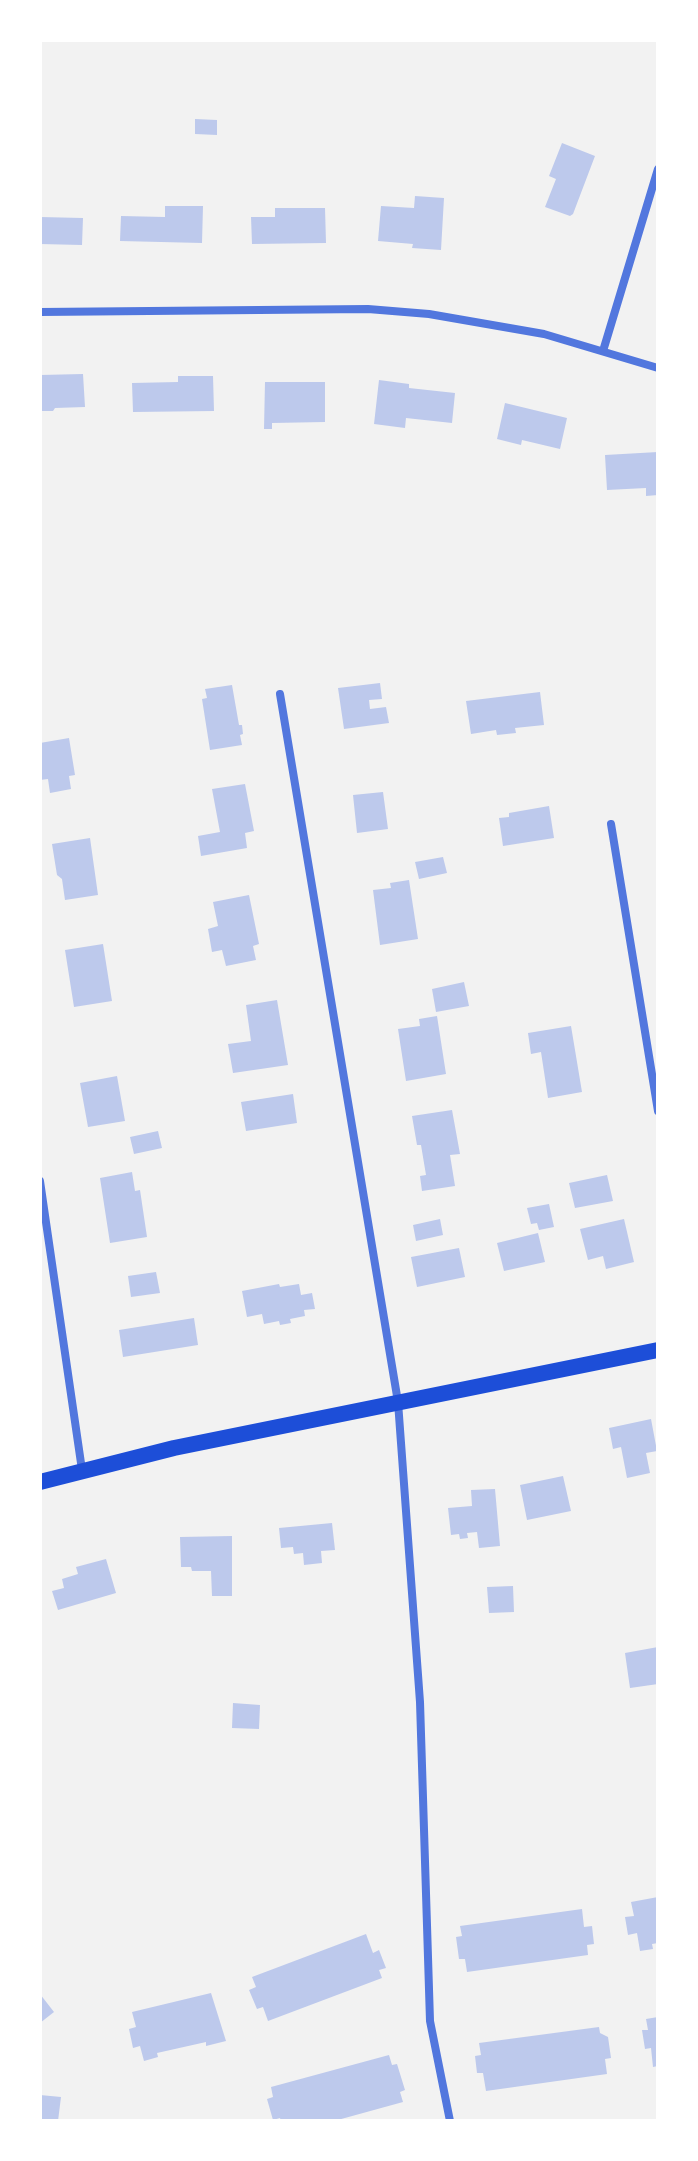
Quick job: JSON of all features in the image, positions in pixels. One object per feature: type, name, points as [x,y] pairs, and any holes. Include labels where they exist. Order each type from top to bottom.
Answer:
[{"type":"main road","points":[[40,1482],[174,1448],[658,1350]]},
{"type":"street","points":[[603,351],[658,169]]},
{"type":"street","points":[[40,312],[383,310],[486,322],[544,334],[658,368]]},
{"type":"street","points":[[280,694],[398,1402],[420,1702],[430,2021],[450,2121]]},
{"type":"street","points":[[611,824],[658,1111]]},
{"type":"street","points":[[40,1181],[82,1470]]},
{"type":"building","points":[[195,119],[217,120],[217,135],[195,134]]},
{"type":"building","points":[[562,143],[595,156],[570,216],[545,207],[556,179],[549,176]]},
{"type":"building","points":[[415,196],[444,198],[441,250],[378,241],[381,206],[414,208]]},
{"type":"building","points":[[165,206],[203,206],[202,243],[120,241],[121,216],[165,217]]},
{"type":"building","points":[[275,208],[325,208],[326,243],[252,244],[251,217],[275,217]]},
{"type":"building","points":[[40,217],[83,218],[82,245],[40,244]]},
{"type":"building","points":[[83,374],[85,407],[40,411],[40,375]]},
{"type":"building","points":[[178,376],[213,376],[214,411],[133,412],[132,383],[178,382]]},
{"type":"building","points":[[379,380],[409,384],[409,388],[455,393],[452,423],[406,418],[405,428],[374,424]]},
{"type":"building","points":[[265,382],[325,382],[325,422],[272,423],[272,429],[264,429]]},
{"type":"building","points":[[505,403],[567,418],[560,449],[522,440],[521,445],[497,439]]},
{"type":"building","points":[[658,452],[658,495],[646,496],[646,488],[607,490],[605,455]]},
{"type":"building","points":[[380,683],[382,699],[369,700],[370,709],[386,707],[389,723],[344,729],[338,688]]},
{"type":"building","points":[[232,685],[239,725],[242,725],[242,745],[210,750],[202,699],[207,698],[205,689]]},
{"type":"building","points":[[540,692],[544,725],[515,728],[516,733],[497,735],[496,730],[471,734],[466,701]]},
{"type":"building","points":[[69,738],[75,775],[69,776],[71,789],[50,793],[48,779],[40,780],[40,743]]},
{"type":"building","points":[[245,784],[254,831],[245,833],[247,848],[201,856],[198,836],[220,832],[212,789]]},
{"type":"building","points":[[383,792],[388,829],[357,833],[353,795]]},
{"type":"building","points":[[549,806],[554,838],[503,846],[499,818],[509,817],[509,813]]},
{"type":"building","points":[[90,838],[98,895],[65,900],[52,844]]},
{"type":"building","points":[[443,857],[447,873],[419,879],[415,862]]},
{"type":"building","points":[[409,880],[418,939],[380,945],[373,890],[391,888],[390,883]]},
{"type":"building","points":[[249,895],[259,944],[253,946],[256,960],[226,966],[222,950],[212,952],[208,929],[218,926],[213,902]]},
{"type":"building","points":[[103,944],[112,1001],[74,1007],[65,950]]},
{"type":"building","points":[[464,982],[469,1006],[436,1012],[432,989]]},
{"type":"building","points":[[277,1000],[288,1065],[233,1073],[228,1044],[251,1041],[246,1005]]},
{"type":"building","points":[[437,1016],[446,1074],[406,1081],[398,1029],[420,1026],[419,1019]]},
{"type":"building","points":[[571,1026],[582,1092],[548,1098],[541,1052],[531,1054],[528,1033]]},
{"type":"building","points":[[117,1076],[125,1121],[88,1127],[80,1083]]},
{"type":"building","points":[[293,1094],[297,1123],[246,1131],[241,1102]]},
{"type":"building","points":[[452,1110],[460,1154],[450,1155],[455,1186],[422,1191],[420,1176],[426,1175],[412,1116]]},
{"type":"building","points":[[158,1131],[162,1148],[134,1154],[130,1137]]},
{"type":"building","points":[[132,1172],[135,1191],[140,1190],[147,1237],[110,1243],[100,1178]]},
{"type":"building","points":[[607,1175],[613,1201],[575,1208],[569,1183]]},
{"type":"building","points":[[549,1204],[554,1227],[539,1230],[537,1223],[531,1224],[527,1208]]},
{"type":"building","points":[[440,1219],[443,1235],[416,1241],[413,1225]]},
{"type":"building","points":[[624,1219],[634,1262],[606,1269],[603,1256],[588,1260],[580,1229]]},
{"type":"building","points":[[538,1233],[545,1262],[504,1271],[497,1243]]},
{"type":"building","points":[[459,1248],[465,1277],[417,1287],[411,1257]]},
{"type":"building","points":[[156,1272],[160,1293],[131,1297],[128,1276]]},
{"type":"building","points":[[279,1284],[280,1287],[299,1284],[301,1295],[312,1293],[315,1309],[304,1310],[305,1316],[280,1325],[279,1321],[264,1324],[262,1314],[247,1317],[242,1291]]},
{"type":"building","points":[[194,1318],[198,1345],[123,1357],[119,1330]]},
{"type":"building","points":[[651,1419],[657,1451],[646,1453],[650,1473],[627,1478],[621,1447],[613,1449],[609,1428]]},
{"type":"building","points":[[563,1476],[571,1511],[527,1520],[520,1485]]},
{"type":"building","points":[[495,1489],[500,1546],[479,1548],[477,1532],[467,1533],[468,1538],[460,1539],[459,1534],[451,1535],[448,1508],[472,1506],[471,1490]]},
{"type":"building","points":[[332,1523],[335,1550],[321,1551],[322,1563],[304,1565],[303,1553],[294,1554],[293,1547],[281,1548],[279,1528]]},
{"type":"building","points":[[232,1536],[232,1596],[212,1596],[211,1571],[192,1571],[191,1567],[181,1567],[180,1537]]},
{"type":"building","points":[[106,1559],[116,1593],[58,1610],[52,1591],[64,1588],[62,1579],[78,1574],[76,1567]]},
{"type":"building","points":[[513,1586],[514,1612],[489,1613],[487,1587]]},
{"type":"building","points":[[658,1647],[658,1684],[630,1688],[625,1653]]},
{"type":"building","points":[[233,1703],[260,1705],[259,1729],[232,1728]]},
{"type":"building","points":[[658,1897],[658,1943],[652,1944],[653,1949],[640,1951],[637,1933],[628,1935],[625,1917],[634,1916],[631,1902]]},
{"type":"building","points":[[582,1909],[584,1927],[592,1926],[594,1944],[587,1945],[588,1955],[467,1972],[465,1959],[459,1959],[456,1937],[462,1936],[460,1926]]},
{"type":"building","points":[[366,1934],[373,1953],[379,1950],[386,1968],[379,1970],[382,1978],[268,2021],[263,2007],[257,2009],[249,1990],[256,1987],[252,1977]]},
{"type":"building","points":[[211,1993],[226,2041],[206,2046],[206,2042],[157,2053],[158,2057],[144,2061],[140,2046],[133,2048],[129,2029],[136,2027],[132,2012]]},
{"type":"building","points":[[40,1994],[54,2012],[40,2023]]},
{"type":"building","points":[[658,2017],[658,2066],[653,2067],[651,2048],[645,2049],[642,2030],[648,2030],[646,2019]]},
{"type":"building","points":[[599,2027],[600,2033],[608,2037],[611,2058],[605,2059],[607,2074],[486,2091],[483,2073],[477,2073],[475,2056],[481,2055],[479,2043]]},
{"type":"building","points":[[389,2055],[392,2065],[397,2064],[405,2090],[400,2092],[403,2102],[334,2121],[273,2120],[267,2099],[273,2097],[271,2087]]},
{"type":"building","points":[[40,2095],[61,2097],[58,2121],[40,2121]]}]
